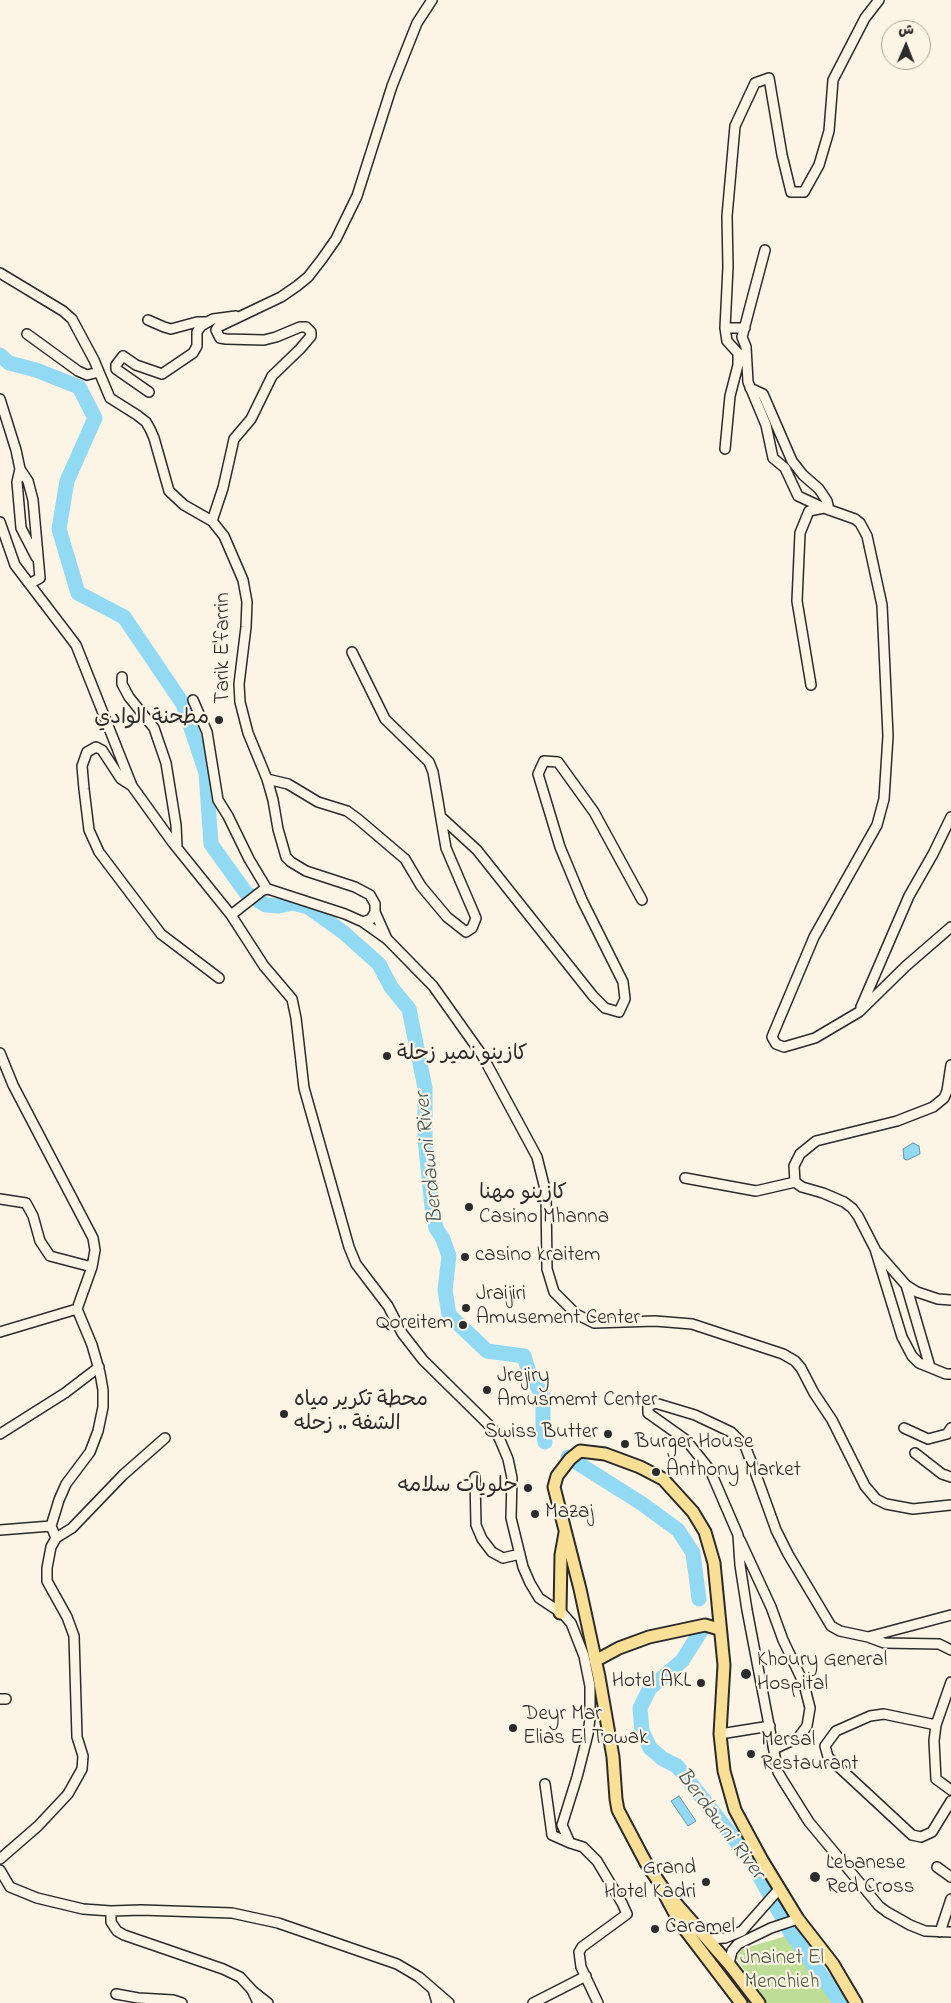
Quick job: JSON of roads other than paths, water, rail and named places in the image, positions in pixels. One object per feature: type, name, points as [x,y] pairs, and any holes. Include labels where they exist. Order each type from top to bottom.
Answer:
[{"type":"main road","points":[[759,2003],[729,1964],[664,1891],[646,1863],[618,1810],[613,1758],[591,1663],[566,1529],[554,1487],[557,1476],[570,1459],[580,1451],[605,1454],[640,1467],[662,1479],[694,1512],[705,1532],[712,1550],[714,1563],[724,1665],[720,1734],[724,1771],[735,1810],[777,1891],[796,1920],[833,1964],[856,2003]]},
{"type":"main road","points":[[560,1613],[562,1555],[566,1529]]},
{"type":"main road","points":[[591,1663],[619,1648],[649,1637],[705,1625],[720,1629]]},
{"type":"main road","points":[[664,1891],[680,1923],[741,2003]]},
{"type":"street","points":[[212,521],[223,488],[234,439],[251,419],[272,376],[311,336],[306,327],[300,327],[264,340],[220,338],[216,330],[218,326],[245,315],[281,296],[308,276],[336,239],[357,196],[400,66],[418,23],[432,0]]},
{"type":"street","points":[[725,449],[730,396],[738,365],[738,353],[727,342],[725,328],[728,267],[727,216],[735,126],[755,83],[770,78],[782,154],[791,192],[804,192],[819,165],[829,131],[833,80],[865,18],[879,0]]},
{"type":"street","points":[[765,250],[742,337],[746,346],[748,382],[766,425],[773,458],[784,468],[798,496],[855,519],[864,528],[882,605],[888,736],[884,798],[877,825],[871,838],[840,887],[814,937],[772,1037],[776,1044],[784,1047],[815,1038],[859,1012],[906,966],[951,927]]},
{"type":"street","name":"Tarik E'farrin","points":[[0,273],[63,311],[72,319],[110,398],[137,415],[146,422],[150,429],[168,491],[184,505],[212,521],[228,543],[245,591],[246,620],[239,684],[240,702],[248,733],[267,779],[286,857],[298,867],[316,875],[364,891],[374,900],[375,912],[388,939]]},
{"type":"street","points":[[148,320],[171,328],[223,317],[245,315]]},
{"type":"street","points":[[149,392],[116,369],[116,365],[123,356],[136,365],[162,374],[193,353],[196,346],[197,332],[206,322]]},
{"type":"street","points":[[725,328],[745,328]]},
{"type":"street","points":[[27,334],[78,371],[87,375],[99,372]]},
{"type":"street","points":[[750,388],[762,394],[792,461],[803,475],[819,489],[827,501],[827,509]]},
{"type":"street","points":[[0,399],[20,469],[28,481],[33,500],[40,578],[31,583]]},
{"type":"street","points":[[20,469],[17,482],[21,528],[37,559]]},
{"type":"street","points":[[810,685],[797,601],[800,533],[809,511],[827,509]]},
{"type":"street","points":[[0,522],[15,565],[31,583],[76,645],[132,786],[230,915],[264,966],[292,999],[304,1088],[349,1247],[356,1264],[388,1306],[402,1333],[422,1360],[496,1432],[508,1459],[512,1478],[511,1518],[530,1583],[540,1598],[571,1622],[591,1663],[589,1726],[577,1777],[562,1825],[570,1843]]},
{"type":"street","points":[[267,779],[288,784],[318,802],[347,811],[405,859],[421,886],[446,917],[466,932],[472,928],[476,918],[446,848],[429,762],[385,719],[352,652]]},
{"type":"street","points":[[122,677],[122,684],[129,697],[154,728],[166,763],[176,825],[177,847]]},
{"type":"street","points":[[193,700],[206,732],[218,800],[249,859],[262,892]]},
{"type":"street","points":[[132,786],[121,779],[102,750],[96,746],[87,752],[82,766],[89,830],[99,852],[162,934],[219,978]]},
{"type":"street","points":[[441,817],[477,850],[592,996],[605,1008],[619,1012],[625,999],[623,982],[582,900],[560,847],[538,774],[544,761],[558,762],[594,812],[642,900]]},
{"type":"street","points":[[859,1012],[908,896],[934,854],[951,817]]},
{"type":"street","points":[[230,915],[262,892],[327,908],[363,922],[388,939],[433,986],[482,1055],[536,1157],[546,1193],[547,1269],[554,1292],[576,1314],[594,1323],[655,1321],[683,1323],[715,1331],[783,1354],[795,1361],[801,1368],[817,1398],[832,1420],[865,1486],[876,1499],[886,1504],[913,1509],[951,1505]]},
{"type":"street","points":[[363,922],[371,919],[375,912]]},
{"type":"street","points":[[0,1053],[12,1086],[93,1238],[95,1250],[92,1267],[78,1309],[99,1367],[103,1390],[103,1407],[98,1431],[90,1452],[66,1484],[59,1500],[51,1526],[56,1538]]},
{"type":"street","points":[[795,1182],[794,1166],[800,1154],[816,1141],[904,1118],[933,1107],[948,1097],[947,1091],[951,1065]]},
{"type":"street","points":[[685,1178],[756,1192],[795,1182],[802,1187],[837,1199],[852,1208],[875,1250],[902,1337],[912,1356],[919,1363],[946,1374],[951,1374]]},
{"type":"street","points":[[0,1199],[26,1203],[33,1216],[40,1241],[50,1256],[92,1267]]},
{"type":"street","points":[[875,1250],[906,1285],[917,1292],[938,1299],[951,1300]]},
{"type":"street","points":[[906,1285],[930,1367]]},
{"type":"street","points":[[0,1332],[78,1309]]},
{"type":"street","points":[[0,1434],[65,1393],[99,1367]]},
{"type":"street","points":[[774,1748],[798,1738],[808,1726],[810,1708],[804,1684],[783,1640],[771,1607],[710,1470],[686,1440],[648,1413],[648,1406],[655,1403],[695,1415],[731,1432],[745,1446],[776,1530],[788,1554],[831,1626],[844,1633],[868,1637],[884,1643],[939,1644],[951,1650]]},
{"type":"street","points":[[904,1428],[928,1439],[947,1434],[951,1428]]},
{"type":"street","points":[[0,1859],[38,1826],[68,1794],[82,1768],[83,1756],[78,1744],[77,1731],[74,1636],[67,1617],[48,1581],[51,1548],[56,1538],[72,1528],[123,1475],[165,1438]]},
{"type":"street","points":[[915,1453],[942,1474],[951,1477]]},
{"type":"street","points":[[475,1477],[476,1525],[482,1540],[492,1552],[503,1558],[520,1554]]},
{"type":"street","points":[[0,1530],[51,1526]]},
{"type":"street","points":[[738,1535],[740,1565],[747,1610],[778,1772],[809,1822],[874,1901],[887,1912],[910,1925],[925,1931],[951,1932]]},
{"type":"street","points":[[868,1637],[951,1615]]},
{"type":"street","points":[[951,1682],[936,1725],[934,1741],[936,1779],[951,1790]]},
{"type":"street","points":[[936,1725],[884,1714],[870,1716],[836,1731],[825,1746],[828,1758],[912,1835],[920,1837],[932,1832],[951,1801]]},
{"type":"street","points":[[720,1734],[770,1726]]},
{"type":"street","points":[[545,1784],[552,1835],[583,1847],[592,1855],[627,1914],[580,1949],[579,1960],[598,2003]]},
{"type":"street","points":[[937,1866],[951,1877]]},
{"type":"street","points":[[0,1870],[10,1887],[37,1898],[83,1909],[246,1915],[331,1940],[397,1964],[419,1977],[449,2003]]},
{"type":"street","points":[[707,1939],[719,1939],[736,1935],[742,1931],[777,1891]]},
{"type":"street","points":[[940,1932],[951,1899]]},
{"type":"street","points":[[111,1911],[111,1922],[117,1931],[223,1969],[245,1981],[252,1990],[268,2003]]},
{"type":"street","points":[[756,1914],[755,1920],[758,1924],[770,1929]]},
{"type":"street","points":[[729,1964],[734,1948],[770,1929],[796,1920]]},
{"type":"street","points":[[533,2003],[586,1976]]},
{"type":"street","points":[[433,1988],[437,2003]]},
{"type":"street","points":[[252,1990],[258,2003]]},
{"type":"street","points":[[116,1994],[138,1998],[173,2000],[182,2003]]},
{"type":"water","points":[[913,1143],[919,1146],[920,1154],[907,1160],[904,1159],[903,1149]]},
{"type":"water","points":[[679,1796],[696,1821],[688,1826],[671,1801]]},
{"type":"waterway","name":"Berdawni River","points":[[0,355],[9,363],[36,370],[79,387],[95,418],[67,481],[59,529],[78,593],[124,617],[183,704],[206,773],[211,844],[246,893],[266,905],[279,906],[293,903],[308,907],[343,932],[379,964],[391,987],[409,1009],[425,1088],[425,1139],[432,1207],[436,1228],[443,1239],[449,1256],[445,1290],[449,1315],[487,1351],[524,1356],[529,1372],[543,1396],[543,1432],[545,1442]]},
{"type":"waterway","name":"Berdawni River","points":[[568,1457],[641,1503],[678,1530],[693,1553],[699,1599]]},
{"type":"waterway","name":"Berdawni River","points":[[701,1631],[682,1661],[650,1688],[640,1708],[642,1731],[650,1748],[663,1759],[677,1766],[750,1859],[791,1933],[841,2003]]},
{"type":"place","name":"مطحنة الوادي","points":[[219,720]]},
{"type":"place","name":"كازينو نمير زحلة","points":[[387,1056]]},
{"type":"place","name":"كازينو مهنا Casino Mhanna","points":[[469,1207]]},
{"type":"place","name":"casino kraitem","points":[[465,1257]]},
{"type":"place","name":"Jraijiri Amusement Center","points":[[466,1308]]},
{"type":"place","name":"Qoreitem","points":[[463,1325]]},
{"type":"place","name":"Jrejiry Amusmemt Center","points":[[487,1390]]},
{"type":"place","name":"محطة تكرير مياه الشفة .. زحله","points":[[284,1414]]},
{"type":"place","name":"Swiss Butter","points":[[608,1434]]},
{"type":"place","name":"Burger House","points":[[625,1444]]},
{"type":"place","name":"Anthony Market","points":[[656,1472]]},
{"type":"place","name":"حلويات سلامه","points":[[528,1488]]},
{"type":"place","name":"Mazaj","points":[[535,1514]]},
{"type":"place","name":"Khoury General Hospital","points":[[746,1674]]},
{"type":"place","name":"Hotel AKL","points":[[701,1683]]},
{"type":"place","name":"Deyr Mar Elias El Towak","points":[[513,1728]]},
{"type":"place","name":"Mersal Restaurant","points":[[751,1754]]},
{"type":"place","name":"Lebanese Red Cross","points":[[815,1877]]},
{"type":"place","name":"Grand Hotel Kadri","points":[[706,1882]]},
{"type":"place","name":"Caramel","points":[[655,1929]]},
{"type":"park label","name":"Jnainet El Menchieh","points":[[782,1972]]}]
